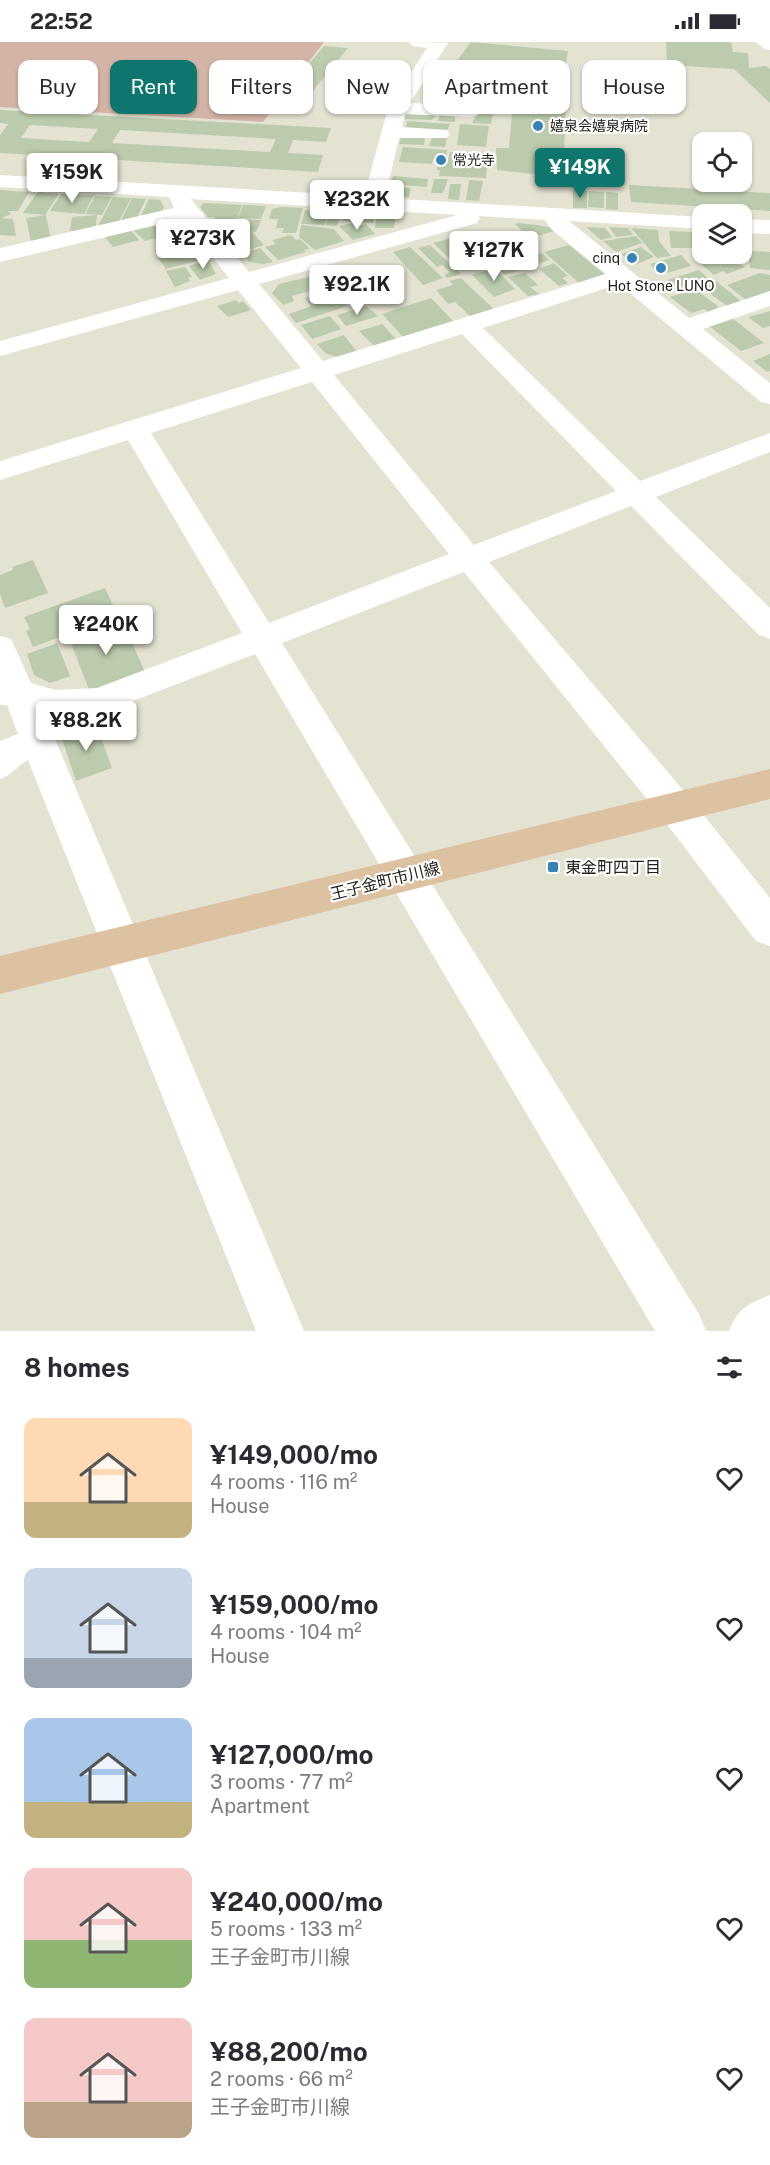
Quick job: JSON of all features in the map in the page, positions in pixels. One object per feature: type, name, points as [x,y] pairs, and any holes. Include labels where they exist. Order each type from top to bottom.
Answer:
[{"type":"main road","name":"王子金町市川線","points":[[0,975],[770,784]]},
{"type":"street","points":[[411,86],[439,43],[418,42]]},
{"type":"street","points":[[765,42],[770,45]]},
{"type":"street","points":[[373,204],[396,114]]},
{"type":"street","points":[[391,132],[440,134]]},
{"type":"street","points":[[0,181],[184,202],[373,204],[692,222]]},
{"type":"street","points":[[0,255],[184,202]]},
{"type":"street","points":[[184,202],[244,281],[676,808],[770,928]]},
{"type":"street","points":[[0,350],[495,210]]},
{"type":"street","points":[[552,214],[557,222],[770,396]]},
{"type":"street","points":[[752,226],[770,227]]},
{"type":"street","points":[[0,471],[622,276]]},
{"type":"street","points":[[685,327],[770,298]]},
{"type":"street","points":[[466,325],[770,627]]},
{"type":"street","points":[[135,429],[682,1331]]},
{"type":"street","points":[[9,692],[56,703],[99,700],[770,442]]},
{"type":"street","points":[[0,648],[9,692],[38,741],[280,1331]]},
{"type":"street","points":[[0,764],[11,752],[38,741]]},
{"type":"street","points":[[753,1331],[770,1319]]},
{"type":"shaded area","points":[[0,42],[324,42],[310,60],[209,60],[209,114],[269,114],[263,122],[123,114],[197,114],[197,60],[110,60],[110,113],[98,113],[98,60],[18,60],[18,108],[0,107]]},
{"type":"building","points":[[471,42],[568,51],[567,60],[458,60]]},
{"type":"building","points":[[666,42],[731,42],[733,52],[748,53],[749,68],[766,66],[770,69],[770,103],[734,69],[686,66],[686,60],[667,60]]},
{"type":"building","points":[[324,46],[348,48],[338,60],[325,60],[325,76],[313,91],[312,60]]},
{"type":"building","points":[[0,110],[18,111],[18,114],[74,114],[331,128],[326,142],[293,140],[288,153],[323,155],[318,172],[0,153],[0,135],[8,124],[0,123]],"holes":[[[30,125],[98,129],[89,142],[21,138]],[[120,130],[276,139],[270,152],[112,143]]]},
{"type":"building","points":[[411,113],[436,115],[432,120],[404,119],[406,114]]},
{"type":"building","points":[[439,114],[455,115],[455,122],[438,121]]},
{"type":"building","points":[[477,114],[493,114],[491,124],[472,123]]},
{"type":"building","name":"嬉泉会嬉泉病院","points":[[512,114],[566,114],[563,177],[497,170],[496,148],[509,148]]},
{"type":"building","points":[[407,121],[450,124],[447,130],[406,128]]},
{"type":"building","points":[[460,124],[489,126],[486,147],[457,145]]},
{"type":"building","points":[[401,138],[425,138],[424,145],[399,144]]},
{"type":"building","points":[[432,138],[447,138],[445,147],[429,146]]},
{"type":"building","name":"常光寺","points":[[403,147],[447,150],[446,160],[450,152],[483,152],[483,161],[487,162],[486,178],[439,176],[440,170],[437,170],[439,159],[433,159],[432,164],[399,162]]},
{"type":"building","points":[[393,176],[428,179],[427,187],[390,184]]},
{"type":"building","points":[[434,179],[448,179],[443,193],[431,193]]},
{"type":"building","points":[[469,180],[483,181],[479,201],[466,200]]},
{"type":"building","points":[[450,184],[461,184],[459,200],[448,199]]},
{"type":"building","points":[[629,185],[692,189],[692,192],[770,193],[770,211],[752,210],[752,204],[692,204],[692,206],[631,202]]},
{"type":"building","points":[[389,187],[411,188],[409,197],[388,196]]},
{"type":"building","points":[[0,190],[29,192],[18,211],[8,211],[11,214],[2,218],[13,219],[16,236],[0,235]]},
{"type":"building","points":[[573,190],[587,191],[587,208],[573,208]]},
{"type":"building","points":[[589,191],[604,192],[604,208],[588,207]]},
{"type":"building","points":[[38,192],[59,194],[45,215],[23,213]]},
{"type":"building","points":[[606,192],[618,193],[618,210],[606,209]]},
{"type":"building","points":[[61,194],[78,195],[70,209],[79,195],[94,195],[84,214],[50,211]]},
{"type":"building","points":[[95,196],[112,197],[102,215],[85,214]]},
{"type":"building","points":[[113,197],[131,198],[118,223],[97,228]]},
{"type":"building","points":[[132,198],[146,199],[136,220],[121,220]]},
{"type":"building","points":[[149,199],[160,200],[164,207],[161,213],[141,216]]},
{"type":"building","points":[[204,203],[242,205],[237,219],[261,220],[256,232],[251,231],[264,245],[240,253],[223,234],[249,231],[219,230],[214,217],[208,217],[200,207]]},
{"type":"building","points":[[243,205],[266,206],[261,219],[238,218]]},
{"type":"building","points":[[303,208],[296,233],[282,233],[284,228],[276,228],[278,219],[269,219],[272,209]]},
{"type":"building","points":[[305,210],[328,210],[325,225],[301,224]]},
{"type":"building","points":[[330,211],[341,211],[337,226],[326,225]]},
{"type":"building","points":[[346,211],[376,213],[373,223],[343,221]]},
{"type":"building","points":[[377,213],[396,214],[394,228],[375,228]]},
{"type":"building","points":[[46,215],[51,239],[31,242],[26,218]]},
{"type":"building","points":[[97,215],[96,226],[93,226],[92,230],[70,231],[72,217]]},
{"type":"building","points":[[166,221],[175,233],[145,241],[133,230]]},
{"type":"building","points":[[353,223],[357,227],[366,224],[375,234],[353,240],[339,226]]},
{"type":"building","points":[[515,224],[553,228],[555,231],[530,238]]},
{"type":"building","points":[[301,225],[334,229],[344,241],[315,250],[299,237]]},
{"type":"building","points":[[586,227],[605,228],[612,237],[601,240]]},
{"type":"building","points":[[609,227],[628,228],[633,235],[616,237]]},
{"type":"building","points":[[631,228],[658,230],[659,241],[671,256],[657,258]]},
{"type":"building","points":[[131,230],[139,240],[113,247],[105,237]]},
{"type":"building","points":[[669,231],[692,232],[692,248],[671,248]]},
{"type":"building","points":[[291,235],[296,240],[300,239],[310,249],[278,260],[265,247],[276,244],[272,240]]},
{"type":"building","points":[[462,235],[489,263],[463,271],[433,243]]},
{"type":"building","points":[[636,236],[642,243],[616,252],[603,241]]},
{"type":"building","points":[[430,245],[461,274],[447,278],[444,275],[450,272],[442,265],[437,267],[418,248]]},
{"type":"building","points":[[569,245],[604,274],[579,283],[544,252]]},
{"type":"building","points":[[200,247],[208,258],[166,269],[156,255]]},
{"type":"building","points":[[410,247],[443,278],[423,285],[393,252]]},
{"type":"building","points":[[641,247],[654,257],[635,265],[621,254]]},
{"type":"building","points":[[260,248],[273,262],[263,264],[249,262],[242,253]]},
{"type":"building","points":[[752,251],[770,252],[770,270],[750,268]]},
{"type":"building","points":[[542,253],[549,260],[529,267],[520,258]]},
{"type":"building","points":[[681,255],[691,266],[660,275],[650,264]]},
{"type":"building","points":[[208,260],[216,274],[200,280],[189,266]]},
{"type":"building","points":[[517,260],[525,268],[505,275],[496,267]]},
{"type":"building","points":[[554,263],[568,276],[562,278],[568,283],[559,286],[539,269]]},
{"type":"building","points":[[701,264],[739,264],[745,267],[727,274],[723,271],[714,275]]},
{"type":"building","points":[[185,267],[192,277],[188,278],[190,281],[175,287],[166,271]]},
{"type":"building","points":[[495,268],[515,289],[494,297],[472,275]]},
{"type":"building","points":[[699,270],[709,279],[679,289],[667,280]]},
{"type":"building","points":[[525,273],[538,285],[530,287],[539,294],[528,296],[508,277]]},
{"type":"building","points":[[760,273],[770,275],[770,291],[746,300],[727,285]]},
{"type":"building","points":[[317,275],[327,286],[292,296],[294,301],[283,305],[272,293],[279,284]]},
{"type":"building","points":[[461,278],[496,311],[472,318],[455,302],[448,304],[436,290],[453,285],[449,281]]},
{"type":"building","points":[[716,281],[741,301],[727,306],[701,287]]},
{"type":"building","points":[[695,289],[719,307],[708,312],[704,309],[691,313],[670,297]]},
{"type":"building","points":[[333,290],[347,306],[296,323],[289,314],[311,306],[305,298]]},
{"type":"building","points":[[431,298],[455,323],[403,337],[382,314]]},
{"type":"building","points":[[236,300],[239,303],[243,301],[251,310],[228,317],[217,306]]},
{"type":"building","points":[[366,306],[378,316],[346,326],[337,315]]},
{"type":"building","points":[[770,311],[770,326],[763,328],[748,317]]},
{"type":"building","points":[[330,316],[341,329],[312,339],[301,325]]},
{"type":"building","points":[[732,318],[764,343],[741,351],[709,326]]},
{"type":"building","points":[[382,324],[397,340],[375,347],[359,331]]},
{"type":"building","points":[[344,335],[357,352],[340,358],[325,353],[317,344]]},
{"type":"building","points":[[770,354],[770,371],[767,372],[753,361]]},
{"type":"building","points":[[33,560],[48,593],[5,608],[0,594],[0,575],[13,570],[12,567]]},
{"type":"building","points":[[105,588],[118,616],[33,647],[26,631],[30,629],[24,617]]},
{"type":"building","points":[[122,620],[145,672],[90,692],[69,638]]},
{"type":"building","points":[[57,643],[70,676],[50,683],[34,675],[27,654]]},
{"type":"building","points":[[96,724],[112,768],[76,781],[61,736]]},
{"type":"place","name":"嬉泉会嬉泉病院","points":[[538,126]]},
{"type":"place","name":"常光寺","points":[[441,160]]},
{"type":"place","name":"cinq","points":[[632,258]]},
{"type":"place","name":"Hot Stone LUNO","points":[[661,268]]},
{"type":"place","name":"東金町四丁目","points":[[553,867]]}]
